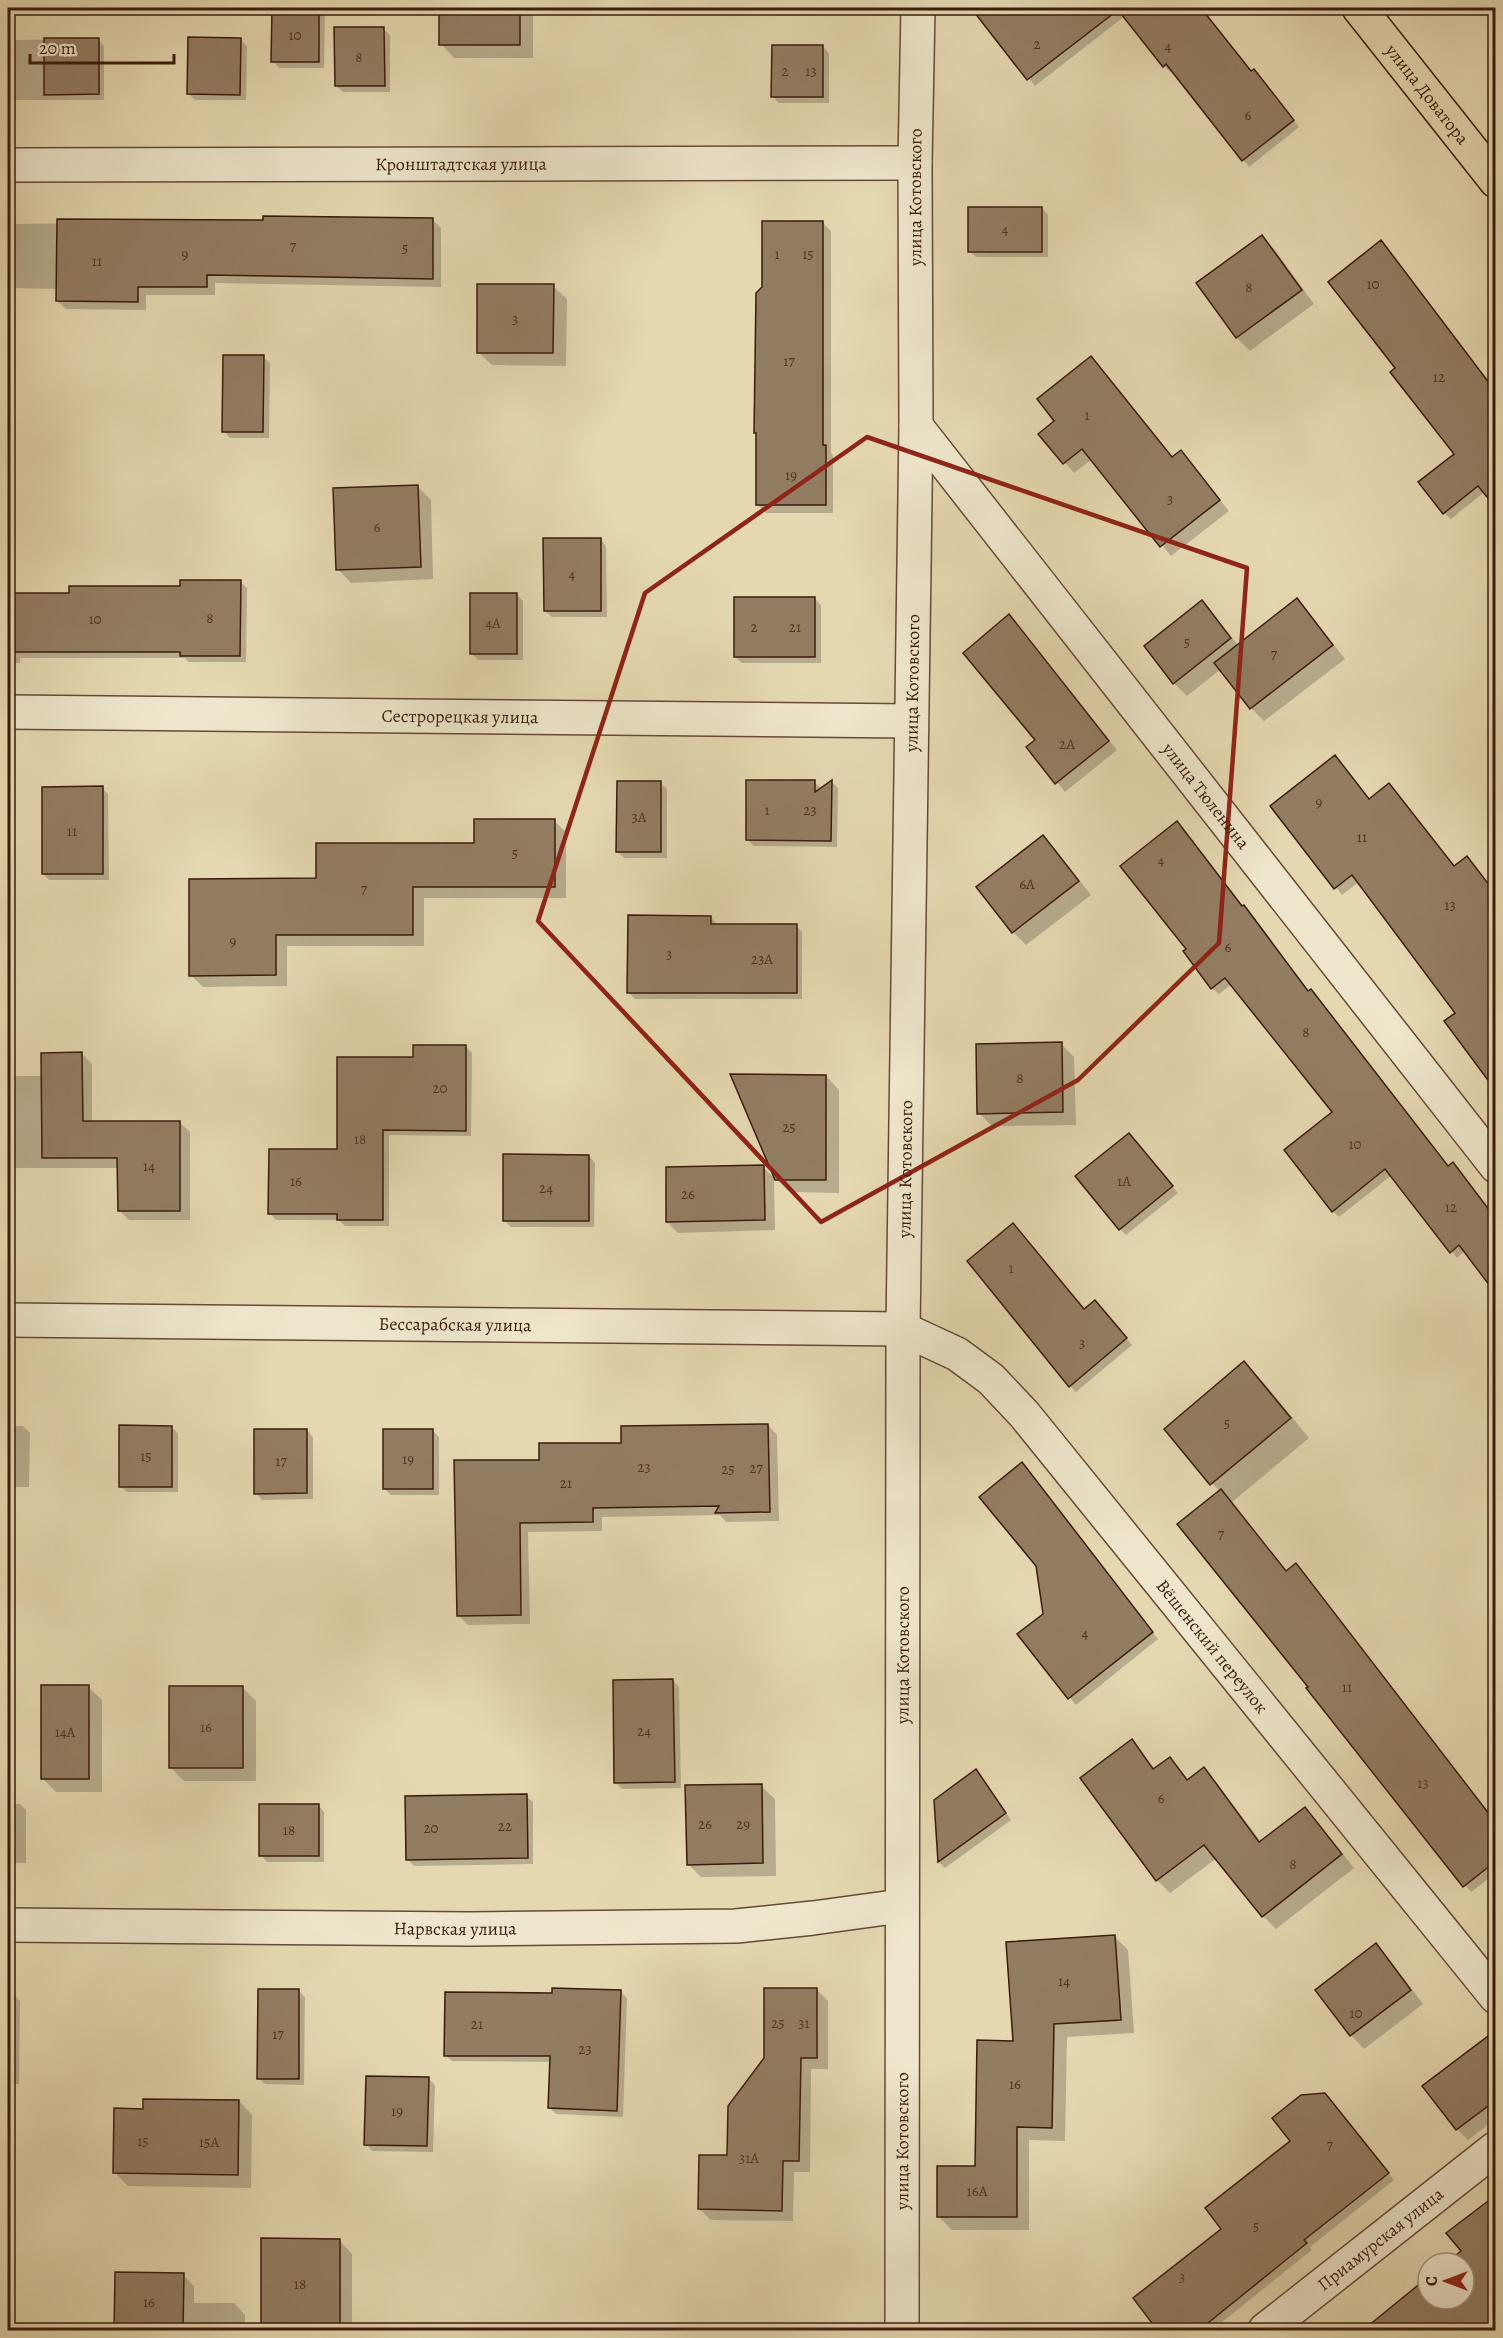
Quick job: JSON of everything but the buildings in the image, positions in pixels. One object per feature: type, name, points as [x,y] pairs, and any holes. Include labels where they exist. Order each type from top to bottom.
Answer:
[{"type":"main road","name":"улица Доватора","points":[[1359,8],[1496,181]]},
{"type":"street","name":"улица Котовского","points":[[902,2331],[903,1329],[916,426],[915,164],[918,8]]},
{"type":"street","name":"Кронштадтская улица","points":[[8,165],[915,164]]},
{"type":"street","name":"улица Тюленина","points":[[916,426],[1496,1166]]},
{"type":"street","name":"Сестрорецкая улица","points":[[8,712],[911,721]]},
{"type":"street","name":"Бессарабская улица","points":[[8,1320],[903,1329]]},
{"type":"street","name":"Вёшенский переулок","points":[[903,1329],[957,1354],[991,1379],[1024,1414],[1496,1997]]},
{"type":"street","name":"Нарвская улица","points":[[8,1925],[458,1929],[736,1926],[901,1906]]},
{"type":"street","name":"Приамурская улица","points":[[1265,2331],[1496,2148]]},
{"type":"highlighted area","points":[[867,437],[1247,568],[1219,943],[1078,1080],[821,1222],[538,921],[645,593]]}]
